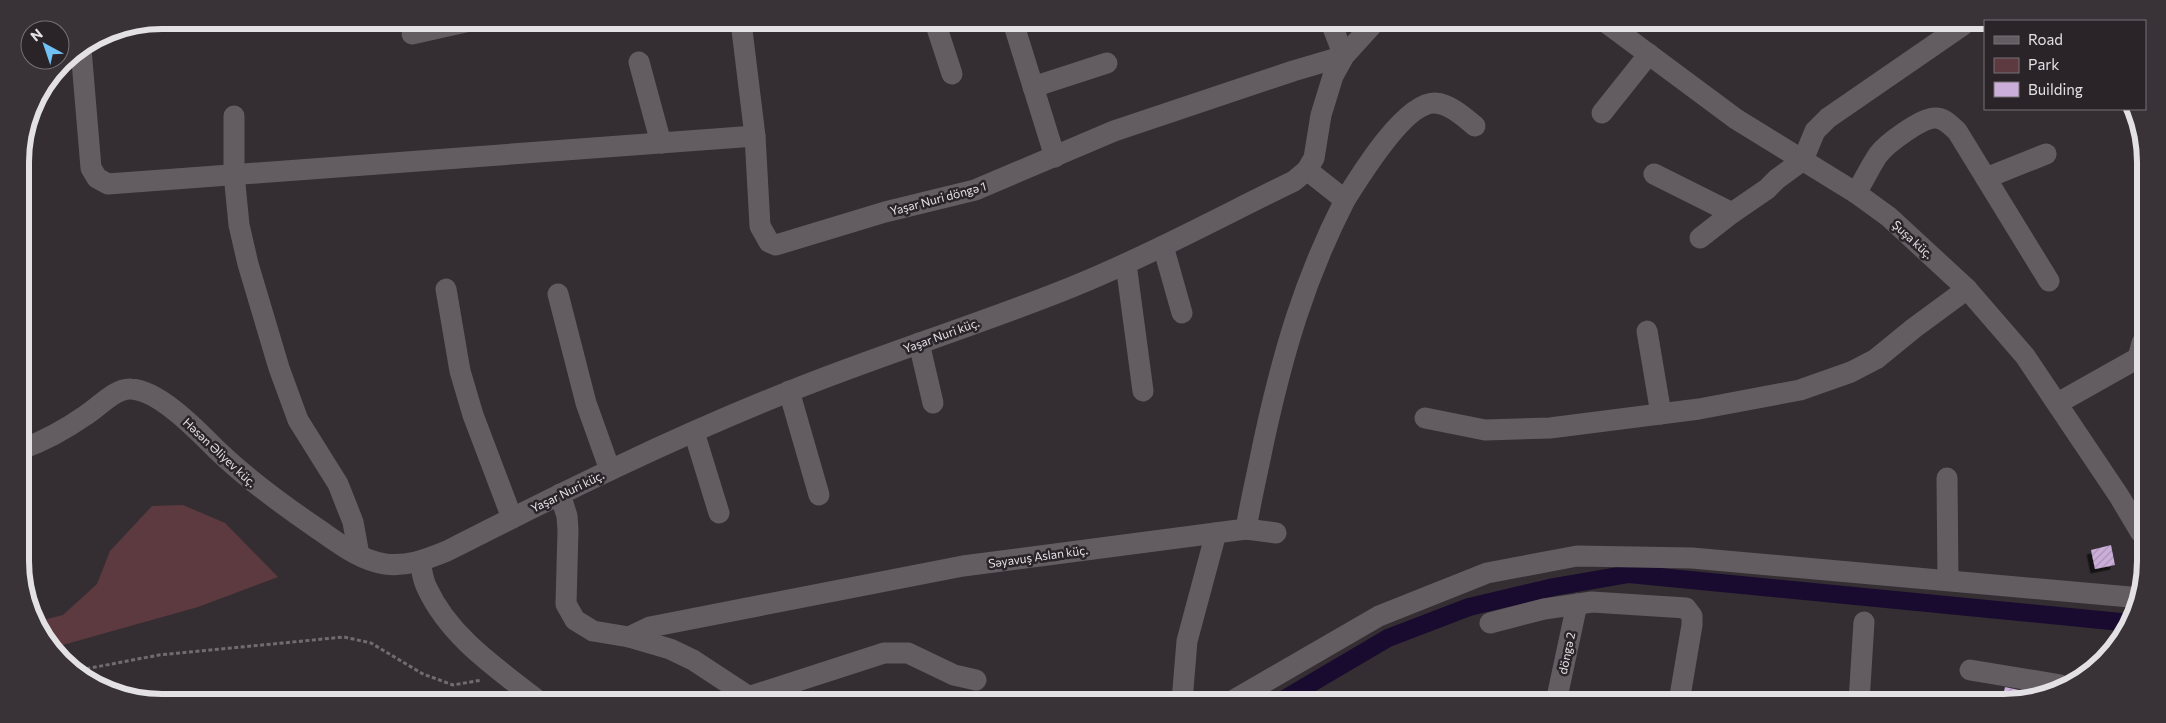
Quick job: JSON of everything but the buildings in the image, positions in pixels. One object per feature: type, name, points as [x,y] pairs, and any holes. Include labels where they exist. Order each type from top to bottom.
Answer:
[{"type":"street","points":[[412,34],[431,29]]},
{"type":"street","name":"Yaşar Nuri döngə 1","points":[[742,29],[754,136],[760,226],[769,242],[776,246],[885,212],[976,190],[1114,131],[1344,56]]},
{"type":"street","points":[[937,29],[952,74]]},
{"type":"street","points":[[1015,29],[1055,156]]},
{"type":"street","points":[[1333,29],[1344,56]]},
{"type":"street","points":[[1345,200],[1307,170],[1314,158],[1321,115],[1327,93],[1344,56],[1369,29]]},
{"type":"street","name":"Şuşa küç.","points":[[1615,29],[1736,119],[1856,193],[1889,217],[1967,290],[2025,356],[2058,403],[2137,527]]},
{"type":"street","points":[[1700,238],[1803,160],[1815,131],[1828,118],[1957,29]]},
{"type":"street","points":[[1602,113],[1649,54]]},
{"type":"street","points":[[81,56],[91,168],[97,178],[108,184],[754,136]]},
{"type":"street","points":[[639,62],[661,143]]},
{"type":"street","points":[[1033,87],[1107,63]]},
{"type":"street","points":[[1246,529],[1277,380],[1296,311],[1323,244],[1345,200],[1373,155],[1395,130],[1415,111],[1427,103],[1437,103],[1449,107],[1475,126]]},
{"type":"street","points":[[234,116],[234,174],[239,225],[248,264],[279,368],[298,420],[338,484],[353,522],[358,555]]},
{"type":"street","points":[[1856,193],[1879,154],[1919,124],[1934,118],[1946,121],[1957,131],[2049,280]]},
{"type":"street","points":[[1986,178],[2046,154]]},
{"type":"street","name":"Yaşar Nuri küç.","points":[[420,562],[610,470],[789,391],[1070,288],[1126,264],[1294,181],[1307,170]]},
{"type":"street","points":[[1654,174],[1732,213]]},
{"type":"street","points":[[1164,246],[1182,313]]},
{"type":"street","points":[[1126,264],[1143,391]]},
{"type":"street","points":[[446,289],[460,371],[473,415],[512,518]]},
{"type":"street","points":[[1425,418],[1485,430],[1550,428],[1700,409],[1800,390],[1851,372],[1876,359],[1914,328],[1967,290]]},
{"type":"street","points":[[558,294],[586,403],[610,470]]},
{"type":"street","points":[[1647,331],[1661,414]]},
{"type":"street","points":[[919,343],[933,403]]},
{"type":"street","points":[[2058,403],[2137,359]]},
{"type":"street","name":"Həsən Əliyev küç.","points":[[29,446],[57,433],[87,415],[115,394],[128,389],[140,390],[166,405],[191,424],[231,464],[262,490],[358,555],[385,564],[420,562]]},
{"type":"street","points":[[789,391],[819,495]]},
{"type":"street","points":[[694,432],[719,514]]},
{"type":"street","points":[[1947,478],[1948,579]]},
{"type":"street","points":[[560,494],[567,516],[568,530],[566,604],[575,620],[593,632],[629,637],[694,660],[746,694]]},
{"type":"street","name":"Səyavuş Aslan küç.","points":[[629,637],[650,627],[963,566],[1246,529],[1276,533]]},
{"type":"street","points":[[1183,694],[1187,641],[1216,533]]},
{"type":"street","points":[[1244,694],[1379,616],[1487,573],[1577,556],[1692,558],[1948,579],[2133,597]]},
{"type":"street","points":[[420,562],[426,586],[444,618],[455,632],[504,675],[529,694]]},
{"type":"street","points":[[1490,623],[1544,609],[1592,602],[1686,608],[1692,616],[1692,625],[1680,694]]},
{"type":"street","name":"döngə 2","points":[[1558,694],[1577,604]]},
{"type":"street","points":[[1860,694],[1864,622]]},
{"type":"street","points":[[764,694],[884,653],[908,653],[954,675],[976,680]]},
{"type":"street","points":[[1970,670],[2057,683]]},
{"type":"path","points":[[84,669],[160,655],[344,637],[371,643],[423,674],[453,685],[504,675]]},
{"type":"green space","points":[[183,505],[225,523],[278,577],[198,607],[60,646],[43,620],[63,615],[97,584],[110,551],[152,506]]},
{"type":"waterway","points":[[1293,694],[1388,638],[1469,607],[1554,587],[1629,574],[2121,622]]}]
